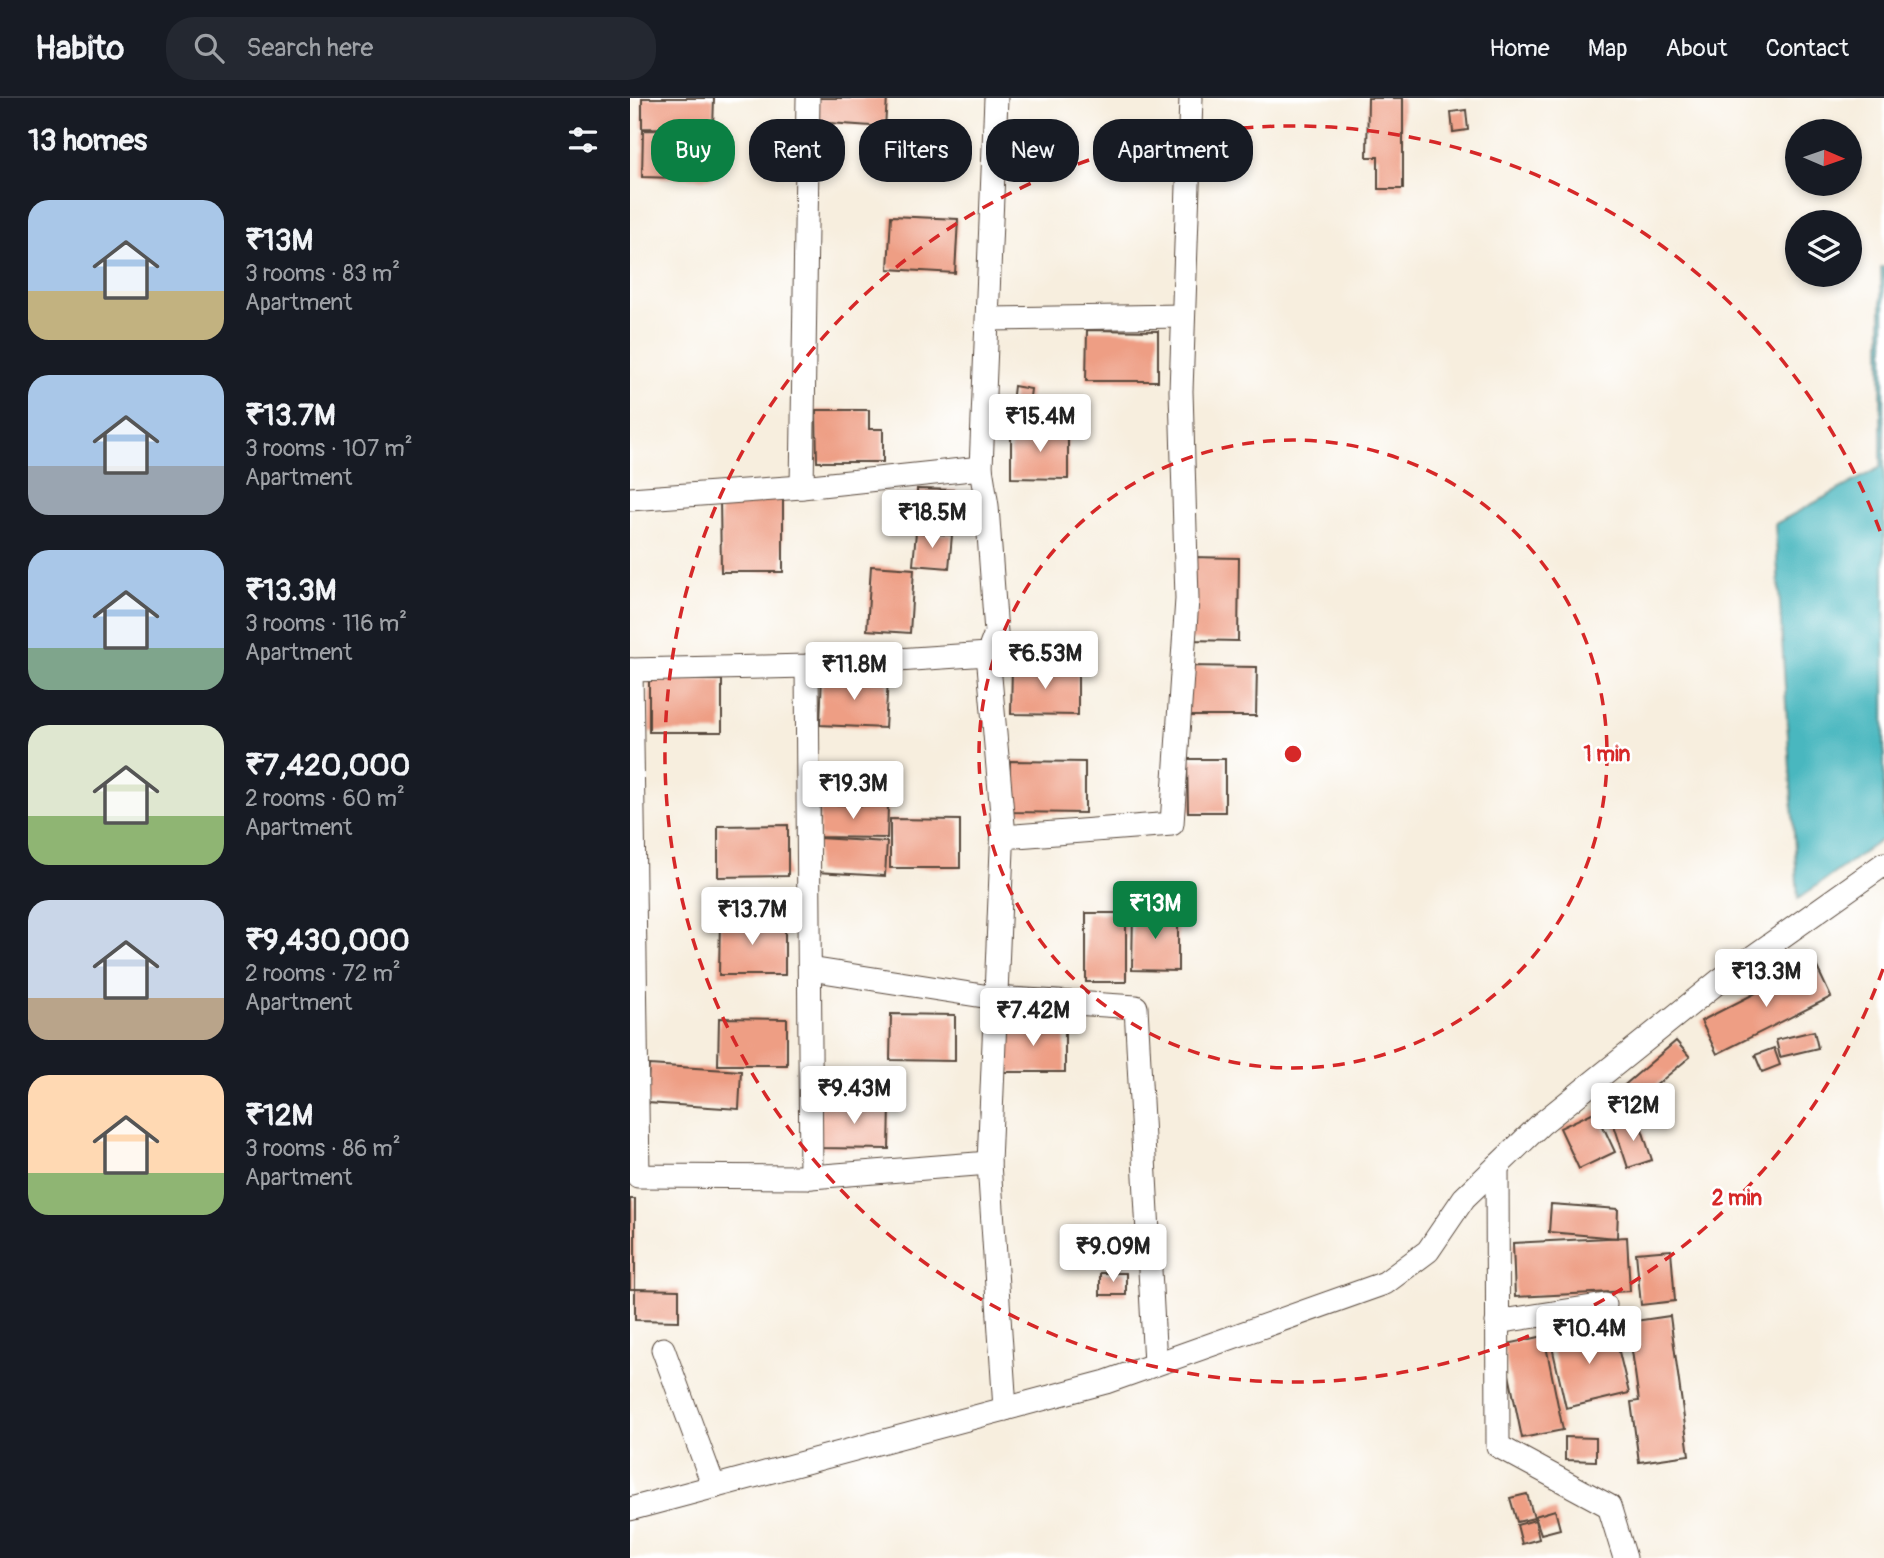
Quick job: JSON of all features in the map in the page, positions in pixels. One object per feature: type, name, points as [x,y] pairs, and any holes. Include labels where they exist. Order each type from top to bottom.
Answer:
[{"type":"street","points":[[803,487],[808,98]]},
{"type":"street","points":[[996,98],[981,468],[987,506],[996,633],[988,654],[1003,837],[989,1163],[1006,1409]]},
{"type":"street","points":[[1003,837],[1172,824],[1187,599],[1181,391],[1191,98]]},
{"type":"street","points":[[988,319],[1183,316]]},
{"type":"street","points":[[630,499],[803,487],[981,468]]},
{"type":"street","points":[[988,654],[807,666],[630,670],[638,1176],[811,1177],[989,1163]]},
{"type":"street","points":[[807,666],[811,1177]]},
{"type":"street","points":[[630,1509],[1106,1382],[1385,1283],[1428,1251],[1464,1198],[1541,1124],[1720,981],[1884,864]]},
{"type":"street","points":[[810,969],[996,998],[1136,1007],[1155,1364]]},
{"type":"street","points":[[1497,1166],[1498,1446],[1609,1506],[1625,1558]]},
{"type":"street","points":[[1497,1322],[1605,1305]]},
{"type":"street","points":[[663,1349],[714,1487]]},
{"type":"water","points":[[1881,267],[1884,267],[1884,838],[1798,899],[1775,524],[1881,467]]},
{"type":"building","points":[[642,98],[714,98],[713,119],[651,119],[651,128],[642,128]]},
{"type":"building","points":[[817,98],[887,98],[886,119],[859,119],[859,125],[845,124],[845,119],[815,119]]},
{"type":"building","points":[[1368,98],[1403,98],[1403,189],[1378,189],[1378,157],[1367,157]]},
{"type":"building","points":[[1466,110],[1468,130],[1453,132],[1451,112]]},
{"type":"building","points":[[643,130],[651,130],[651,177],[642,177]]},
{"type":"building","points":[[891,216],[958,219],[955,273],[888,269]]},
{"type":"building","points":[[1087,330],[1158,331],[1158,381],[1086,381]]},
{"type":"building","points":[[1014,386],[1031,389],[1029,405],[1012,403]]},
{"type":"building","points":[[816,410],[869,410],[869,429],[883,429],[883,462],[817,462]]},
{"type":"building","points":[[1011,430],[1068,431],[1068,479],[1011,478]]},
{"type":"building","points":[[917,489],[957,490],[957,530],[917,530]]},
{"type":"building","points":[[783,495],[783,572],[721,572],[720,496]]},
{"type":"building","points":[[916,532],[952,535],[949,568],[913,565]]},
{"type":"building","points":[[1190,557],[1239,558],[1238,641],[1188,640]]},
{"type":"building","points":[[871,566],[914,569],[910,633],[867,630]]},
{"type":"building","points":[[1186,666],[1257,667],[1256,716],[1186,716]]},
{"type":"building","points":[[1012,667],[1078,668],[1078,715],[1011,714]]},
{"type":"building","points":[[822,675],[888,679],[885,728],[820,725]]},
{"type":"building","points":[[649,680],[722,680],[722,732],[649,732]]},
{"type":"building","points":[[1187,759],[1225,759],[1225,812],[1188,812]]},
{"type":"building","points":[[1010,761],[1085,762],[1085,813],[1009,812]]},
{"type":"building","points":[[820,772],[888,773],[888,803],[820,802]]},
{"type":"building","points":[[820,804],[888,806],[887,838],[819,837]]},
{"type":"building","points":[[890,819],[960,820],[960,868],[890,868]]},
{"type":"building","points":[[788,825],[788,876],[718,877],[718,826]]},
{"type":"building","points":[[818,838],[887,842],[885,876],[816,872]]},
{"type":"building","points":[[1133,911],[1178,912],[1178,971],[1132,970]]},
{"type":"building","points":[[1086,913],[1126,913],[1126,982],[1086,982]]},
{"type":"building","points":[[720,918],[785,919],[785,975],[719,975]]},
{"type":"building","points":[[1815,963],[1831,997],[1717,1054],[1701,1021]]},
{"type":"building","points":[[891,1014],[955,1015],[955,1061],[890,1060]]},
{"type":"building","points":[[719,1018],[787,1019],[787,1065],[718,1065]]},
{"type":"building","points":[[1002,1023],[1065,1024],[1065,1072],[1001,1072]]},
{"type":"building","points":[[1814,1031],[1818,1048],[1780,1057],[1776,1040]]},
{"type":"building","points":[[1676,1041],[1690,1057],[1613,1121],[1600,1106]]},
{"type":"building","points":[[1774,1048],[1780,1065],[1762,1072],[1755,1055]]},
{"type":"building","points":[[649,1065],[741,1071],[739,1109],[647,1103]]},
{"type":"building","points":[[820,1103],[890,1104],[889,1149],[819,1148]]},
{"type":"building","points":[[1596,1111],[1615,1152],[1579,1169],[1560,1128]]},
{"type":"building","points":[[1638,1117],[1652,1160],[1628,1168],[1614,1125]]},
{"type":"building","points":[[630,1199],[635,1199],[635,1289],[630,1289]]},
{"type":"building","points":[[1551,1204],[1618,1209],[1617,1238],[1549,1232]]},
{"type":"building","points":[[1627,1237],[1630,1291],[1515,1297],[1513,1243]]},
{"type":"building","points":[[1671,1250],[1675,1301],[1641,1305],[1636,1253]]},
{"type":"building","points":[[1100,1273],[1126,1273],[1126,1295],[1100,1295]]},
{"type":"building","points":[[635,1289],[679,1290],[679,1321],[635,1320]]},
{"type":"building","points":[[1670,1316],[1689,1455],[1639,1462],[1631,1402],[1639,1401],[1628,1322]]},
{"type":"building","points":[[1612,1323],[1629,1393],[1566,1408],[1550,1338]]},
{"type":"building","points":[[1544,1336],[1563,1430],[1522,1438],[1503,1345]]},
{"type":"building","points":[[1565,1437],[1596,1438],[1596,1461],[1565,1460]]},
{"type":"building","points":[[1527,1494],[1534,1518],[1517,1522],[1510,1498]]},
{"type":"building","points":[[1555,1510],[1560,1529],[1541,1534],[1535,1516]]},
{"type":"building","points":[[1535,1520],[1539,1539],[1522,1544],[1517,1525]]}]
